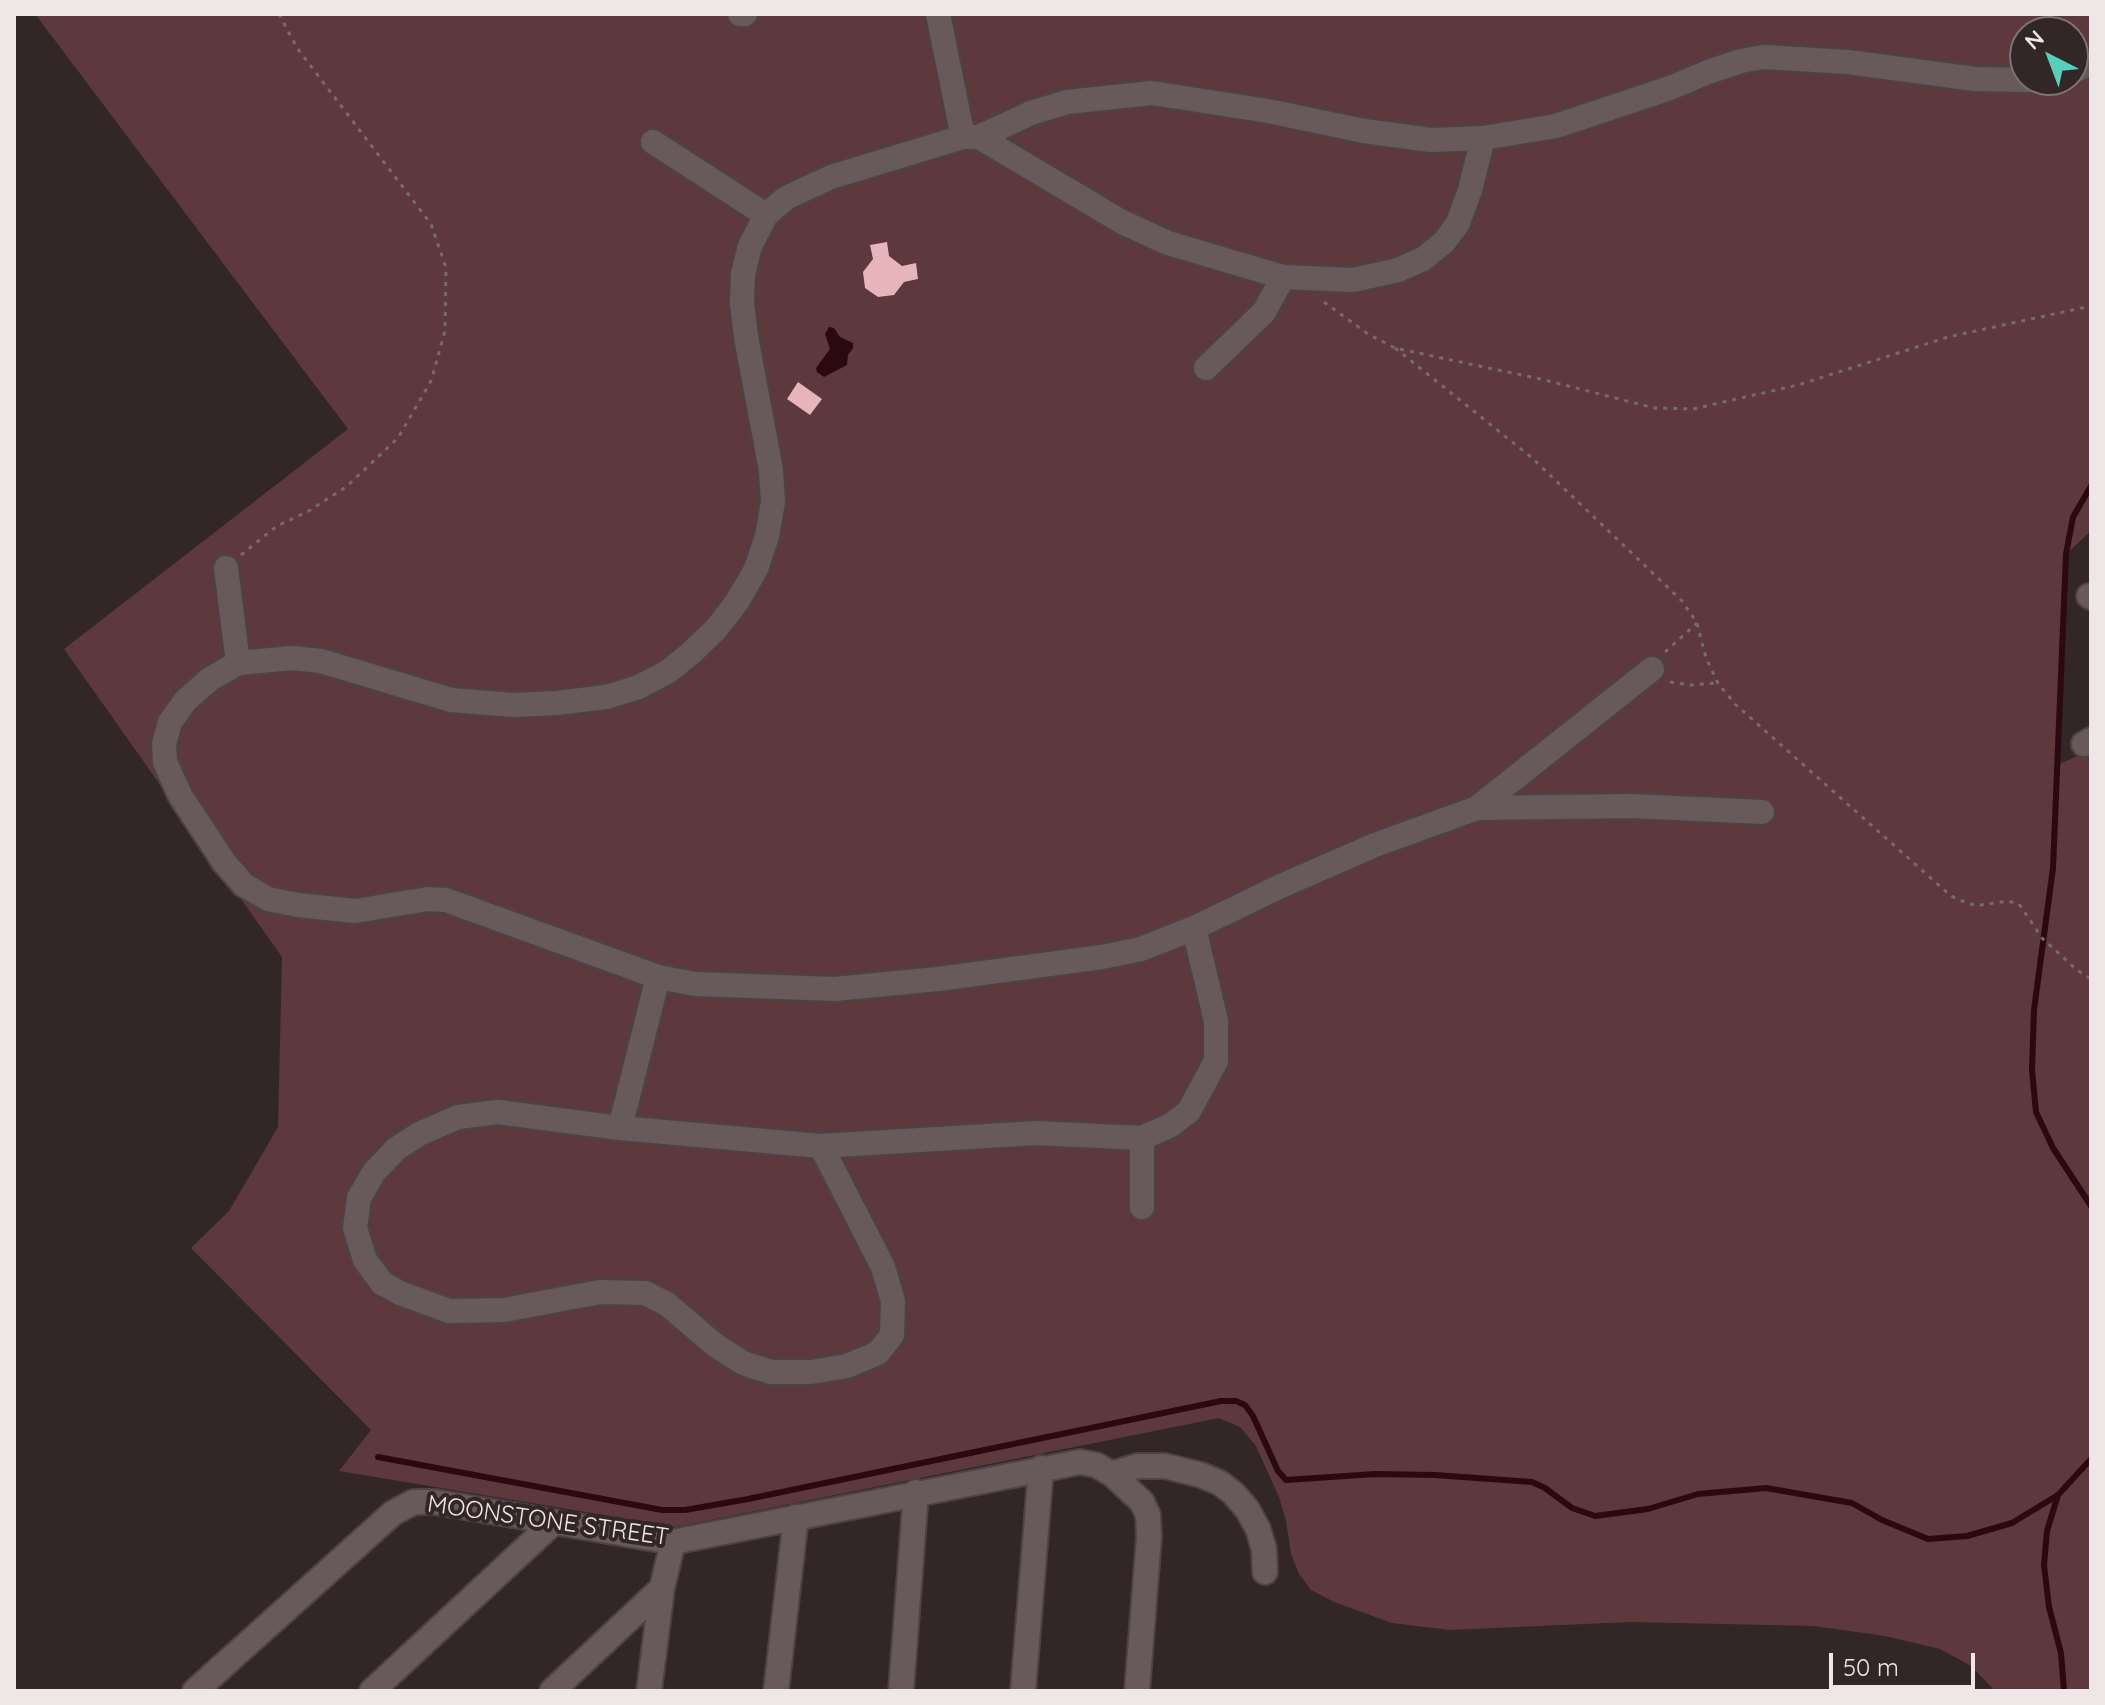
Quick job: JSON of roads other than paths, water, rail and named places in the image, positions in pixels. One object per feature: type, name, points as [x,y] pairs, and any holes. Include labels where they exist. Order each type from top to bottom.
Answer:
[{"type":"street","points":[[938,14],[971,137],[1146,234],[1290,278],[1353,280],[1398,270],[1423,259],[1444,242],[1458,223],[1483,138]]},
{"type":"street","points":[[1652,669],[1477,808],[1348,857],[1141,949],[938,979],[835,989],[695,984],[658,977],[446,900],[428,899],[355,911],[268,899],[244,885],[224,862],[180,795],[165,762],[164,744],[170,722],[186,700],[210,679],[238,663],[292,658],[321,661],[451,700],[514,705],[606,697],[639,687],[669,671],[691,653],[716,629],[737,602],[756,569],[767,536],[773,502],[771,470],[742,303],[743,274],[750,246],[766,215],[786,198],[831,177],[971,137],[1067,102],[1152,93],[1431,140],[1483,138],[1556,126],[1595,115],[1719,68],[1764,57],[1848,62],[1975,79],[2009,80]]},
{"type":"street","points":[[653,142],[766,215]]},
{"type":"street","points":[[1206,368],[1264,312],[1290,278]]},
{"type":"street","points":[[226,568],[238,663]]},
{"type":"street","points":[[1477,808],[1632,806],[1762,812]]},
{"type":"street","points":[[821,1146],[883,1267],[893,1301],[892,1335],[878,1353],[847,1366],[811,1372],[771,1372],[743,1363],[715,1345],[667,1304],[645,1293],[600,1292],[504,1310],[449,1311],[382,1283],[365,1260],[355,1228],[359,1198],[374,1172],[396,1149],[419,1134],[458,1117],[498,1112],[620,1128],[821,1146],[1036,1133],[1142,1138],[1171,1125],[1189,1111],[1216,1061],[1216,1021],[1194,928]]},
{"type":"street","points":[[620,1128],[658,977]]},
{"type":"street","points":[[1142,1138],[1142,1207]]},
{"type":"street","name":"MOONSTONE STREET","points":[[195,1691],[402,1507],[424,1501],[673,1542],[1080,1462],[1096,1465],[1112,1474],[1142,1502],[1148,1515],[1137,1691]]},
{"type":"street","points":[[1112,1474],[1138,1466],[1165,1466],[1220,1483],[1247,1509],[1258,1529],[1264,1549],[1265,1572]]},
{"type":"street","points":[[1023,1691],[1041,1468]]},
{"type":"street","points":[[901,1691],[916,1492]]},
{"type":"street","points":[[776,1691],[796,1517]]},
{"type":"street","points":[[372,1691],[554,1522]]},
{"type":"street","points":[[649,1691],[662,1588],[673,1542]]},
{"type":"street","points":[[552,1691],[662,1588]]},
{"type":"waterway","points":[[2091,486],[2073,517],[2066,554],[2053,868],[2034,1010],[2032,1070],[2036,1112],[2053,1148],[2091,1206]]},
{"type":"waterway","points":[[378,1457],[662,1510],[685,1510],[1221,1401],[1236,1401],[1245,1405],[1253,1416],[1278,1471],[1286,1480],[1375,1474],[1532,1482],[1572,1508],[1595,1516],[1648,1509],[1698,1494],[1766,1488],[1852,1503],[1882,1520],[1928,1539],[1967,1536],[2012,1523],[2058,1495],[2091,1459]]},
{"type":"waterway","points":[[2058,1495],[2047,1531],[2044,1565],[2049,1607],[2061,1653],[2064,1691]]}]
